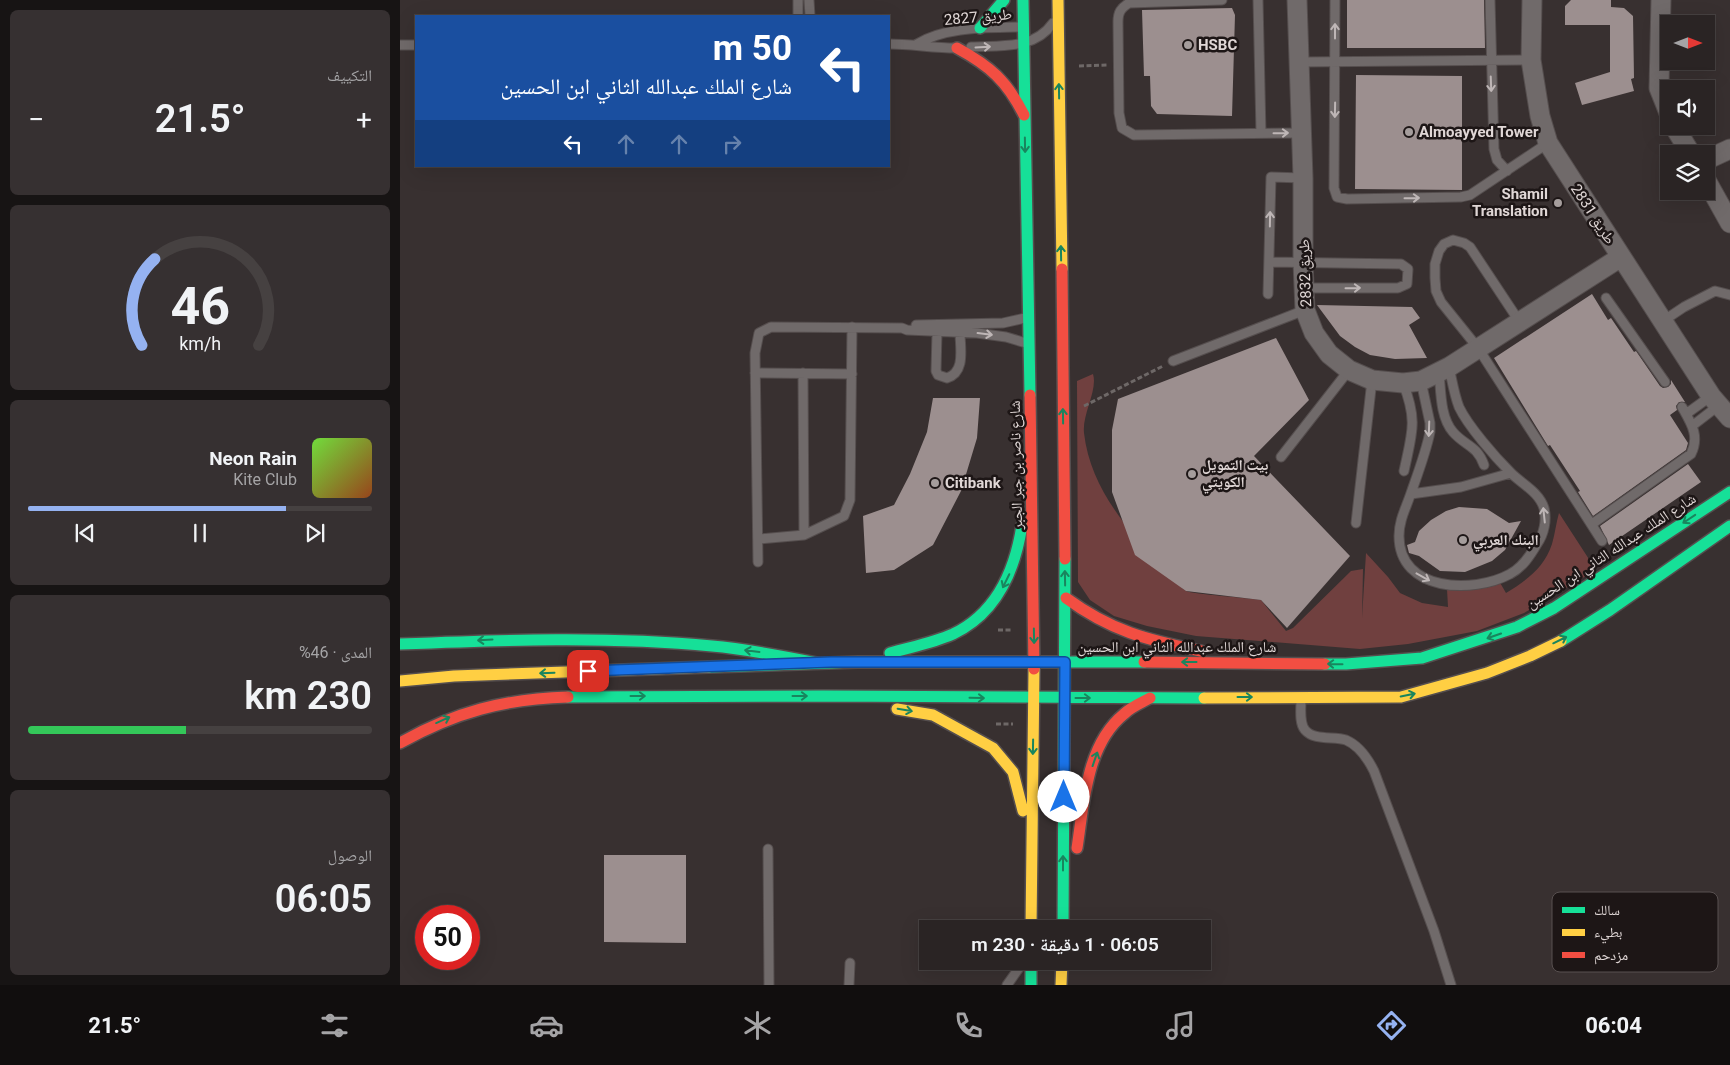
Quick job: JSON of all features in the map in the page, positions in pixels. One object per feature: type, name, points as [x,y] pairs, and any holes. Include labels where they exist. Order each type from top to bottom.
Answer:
[{"type":"main road","points":[[980,28],[1004,0]]},
{"type":"main road","name":"شارع ناصر بن جبر الجبر","points":[[1023,0],[1034,662],[1031,920]]},
{"type":"main road","points":[[1058,5],[1066,598],[1063,920]]},
{"type":"main road","points":[[957,48],[987,64],[1003,80],[1015,97],[1024,116]]},
{"type":"main road","points":[[858,662],[953,634],[978,620],[991,607],[1008,581],[1020,541],[1031,448]]},
{"type":"main road","name":"شارع الملك عبدالله الثاني ابن الحسين","points":[[400,681],[454,676],[858,662],[1255,662],[1346,664],[1422,658],[1510,630],[1554,608],[1729,490]]},
{"type":"main road","points":[[400,743],[416,733],[449,718],[483,707],[518,700],[590,696],[1400,697],[1454,684],[1530,655],[1568,636],[1730,526]]},
{"type":"main road","points":[[1066,598],[1097,620],[1131,636],[1255,662]]},
{"type":"main road","points":[[400,644],[548,638],[608,639],[739,649],[817,663]]},
{"type":"main road","points":[[823,696],[933,715],[994,748],[1013,772],[1025,818],[1031,859]]},
{"type":"main road","points":[[1064,920],[1084,797],[1100,745],[1108,730],[1124,714],[1150,698]]},
{"type":"main road","points":[[1031,985],[1032,970]]},
{"type":"main road","points":[[1062,970],[1062,985]]},
{"type":"street","name":"طريق 2832","points":[[1298,0],[1305,310],[1314,334],[1329,354],[1349,370],[1372,380],[1412,382]]},
{"type":"street","name":"طريق 2831","points":[[1532,0],[1531,60],[1540,116],[1548,143],[1662,321],[1720,407],[1730,434]]},
{"type":"street","points":[[1660,90],[1661,0]]},
{"type":"street","points":[[1715,156],[1730,149]]},
{"type":"street","points":[[1715,196],[1730,223]]},
{"type":"street","points":[[1412,382],[1444,369],[1621,257]]},
{"type":"lane","points":[[798,0],[798,15]]},
{"type":"lane","points":[[809,0],[810,15]]},
{"type":"lane","points":[[1222,0],[1129,3],[1122,7],[1118,14],[1120,120],[1122,128],[1134,136],[1300,133]]},
{"type":"lane","points":[[1258,0],[1261,133]]},
{"type":"lane","points":[[1335,0],[1334,188],[1338,197],[1347,199],[1461,197],[1478,191],[1548,143]]},
{"type":"lane","points":[[1490,0],[1490,60],[1494,149],[1497,160],[1507,171]]},
{"type":"lane","name":"طريق 2827","points":[[890,44],[917,44],[939,48],[957,48],[1023,44],[1042,35],[1049,28],[1058,5]]},
{"type":"lane","name":"طريق 2827","points":[[917,44],[938,34],[980,28],[1023,27],[1042,35]]},
{"type":"lane","points":[[1042,35],[1059,58]]},
{"type":"lane","points":[[400,45],[415,45]]},
{"type":"lane","points":[[1300,62],[1531,60]]},
{"type":"lane","points":[[1268,294],[1271,177],[1303,178]]},
{"type":"lane","points":[[1519,321],[1470,248],[1464,243],[1454,240],[1444,244],[1439,251],[1435,264],[1436,291],[1441,302],[1478,348],[1602,541]]},
{"type":"lane","points":[[1270,262],[1400,264],[1408,270],[1409,275],[1407,284],[1398,288],[1304,288]]},
{"type":"lane","points":[[1662,321],[1684,307],[1716,291],[1730,295]]},
{"type":"lane","points":[[1606,298],[1664,382]]},
{"type":"lane","points":[[1173,361],[1305,310]]},
{"type":"lane","points":[[902,328],[907,325],[1003,323],[1028,317]]},
{"type":"lane","points":[[758,562],[755,353],[758,333],[771,327],[902,328],[1006,337],[1029,344]]},
{"type":"lane","points":[[758,539],[804,535],[844,516],[850,500],[852,327]]},
{"type":"lane","points":[[937,332],[936,372],[938,375],[947,378],[957,372],[960,366],[960,332]]},
{"type":"lane","points":[[1444,369],[1445,416],[1448,424],[1460,438],[1478,452],[1484,465]]},
{"type":"lane","points":[[1412,382],[1430,423],[1430,432],[1411,494],[1400,522],[1400,551],[1416,573],[1429,580],[1444,585],[1467,586],[1490,583],[1511,574],[1529,558],[1541,538],[1545,523],[1544,507],[1536,494],[1511,473],[1463,414],[1444,369]]},
{"type":"lane","points":[[1281,458],[1349,370]]},
{"type":"lane","points":[[803,372],[804,535]]},
{"type":"lane","points":[[755,373],[852,374]]},
{"type":"lane","points":[[1356,523],[1372,380]]},
{"type":"lane","points":[[1404,471],[1413,418],[1412,382]]},
{"type":"lane","points":[[1592,524],[1691,454],[1696,440],[1692,426],[1684,411],[1720,407]]},
{"type":"lane","points":[[1692,426],[1720,407]]},
{"type":"lane","points":[[1411,494],[1461,487],[1511,473]]},
{"type":"lane","points":[[1301,697],[1301,720],[1306,731],[1314,736],[1347,741],[1362,752],[1374,771],[1434,930],[1451,985]]},
{"type":"lane","points":[[768,849],[770,985]]},
{"type":"lane","points":[[849,985],[850,963]]},
{"type":"lane","points":[[1007,985],[1018,970]]},
{"type":"path","points":[[1063,416],[1173,361]]},
{"type":"shaded area","points":[[1093,374],[1093,387],[1085,418],[1084,433],[1094,471],[1102,489],[1123,522],[1186,591],[1261,600],[1286,631],[1293,628],[1351,571],[1363,569],[1362,618],[1366,553],[1400,593],[1422,603],[1448,607],[1447,589],[1499,581],[1506,593],[1534,573],[1544,560],[1552,544],[1559,513],[1596,570],[1524,613],[1477,631],[1408,644],[1360,649],[1196,636],[1147,626],[1114,616],[1090,600],[1078,582],[1077,381]]},
{"type":"building","points":[[1347,0],[1484,0],[1485,48],[1347,48]]},
{"type":"building","points":[[1571,0],[1611,0],[1611,7],[1624,8],[1633,16],[1634,78],[1631,79],[1634,91],[1582,105],[1575,83],[1610,72],[1610,25],[1565,25],[1565,6]]},
{"type":"building","name":"HSBC","points":[[1232,8],[1235,15],[1232,116],[1157,114],[1151,106],[1150,76],[1144,76],[1142,10]]},
{"type":"building","name":"Almoayyed Tower","points":[[1356,75],[1462,76],[1462,190],[1355,189]]},
{"type":"building","points":[[1592,294],[1608,320],[1611,318],[1660,386],[1663,388],[1668,387],[1671,384],[1671,380],[1685,402],[1679,402],[1676,406],[1677,410],[1670,415],[1688,443],[1686,450],[1593,516],[1578,492],[1580,491],[1550,445],[1548,446],[1494,358]]},
{"type":"building","points":[[1317,305],[1412,307],[1420,318],[1409,325],[1427,358],[1395,359],[1370,355],[1340,336]]},
{"type":"building","name":"بيت التمويل الكويتي","points":[[1276,338],[1309,400],[1254,456],[1350,556],[1287,628],[1261,600],[1186,591],[1135,555],[1112,492],[1112,430],[1118,399]]},
{"type":"building","name":"Citibank","points":[[933,398],[980,398],[977,438],[961,491],[933,545],[894,570],[866,573],[863,516],[894,505],[910,474],[927,432]]},
{"type":"building","points":[[1688,464],[1701,482],[1609,545],[1600,526]]},
{"type":"building","name":"البنك العربي","points":[[1459,507],[1487,509],[1509,523],[1521,521],[1505,550],[1492,561],[1465,572],[1440,571],[1419,556],[1409,553],[1407,545],[1415,542],[1419,531],[1431,520],[1446,511]]},
{"type":"building","points":[[604,855],[686,855],[686,943],[604,942]]},
{"type":"traffic: fast","points":[[980,28],[1004,0]]},
{"type":"traffic: fast","points":[[1023,0],[1030,395]]},
{"type":"traffic: fast","points":[[1325,664],[1422,658],[1517,627],[1554,608],[1730,492]]},
{"type":"traffic: fast","points":[[890,653],[953,634],[981,615],[1001,589],[1009,574],[1022,525]]},
{"type":"traffic: fast","points":[[1561,641],[1610,610],[1730,526]]},
{"type":"traffic: fast","points":[[1063,920],[1065,559]]},
{"type":"traffic: fast","points":[[400,644],[517,640],[634,641],[725,647],[817,663]]},
{"type":"traffic: fast","points":[[709,667],[858,662],[1144,662]]},
{"type":"traffic: fast","points":[[823,696],[1204,698]]},
{"type":"traffic: fast","points":[[568,697],[823,696]]},
{"type":"traffic: fast","points":[[1031,970],[1031,985]]},
{"type":"traffic: slow","points":[[1058,0],[1062,269]]},
{"type":"traffic: slow","points":[[1204,698],[1401,697],[1487,673],[1561,641]]},
{"type":"traffic: slow","points":[[400,681],[454,676],[709,667]]},
{"type":"traffic: slow","points":[[1031,920],[1034,669]]},
{"type":"traffic: slow","points":[[897,709],[933,715],[993,748],[1013,772],[1023,811]]},
{"type":"traffic: slow","points":[[1061,985],[1062,970]]},
{"type":"traffic: jam","points":[[957,48],[979,61],[996,75],[1011,93],[1024,115]]},
{"type":"traffic: jam","points":[[1062,269],[1065,559]]},
{"type":"traffic: jam","points":[[1030,395],[1034,669]]},
{"type":"traffic: jam","points":[[1066,598],[1098,619],[1130,633],[1163,643],[1201,651]]},
{"type":"traffic: jam","points":[[1144,662],[1325,664]]},
{"type":"traffic: jam","points":[[400,743],[440,723],[481,709],[522,701],[568,697]]},
{"type":"traffic: jam","points":[[1077,848],[1085,794],[1094,758],[1111,727],[1136,705],[1150,698]]},
{"type":"place","name":"HSBC","points":[[1188,45]]},
{"type":"place","name":"Almoayyed Tower","points":[[1409,132]]},
{"type":"place","name":"Shamil Translation","points":[[1558,203]]},
{"type":"place","name":"بيت التمويل الكويتي","points":[[1192,474]]},
{"type":"place","name":"Citibank","points":[[935,483]]},
{"type":"place","name":"البنك العربي","points":[[1463,540]]},
{"type":"route","points":[[588,671],[831,662],[1065,662],[1064,797]]}]
